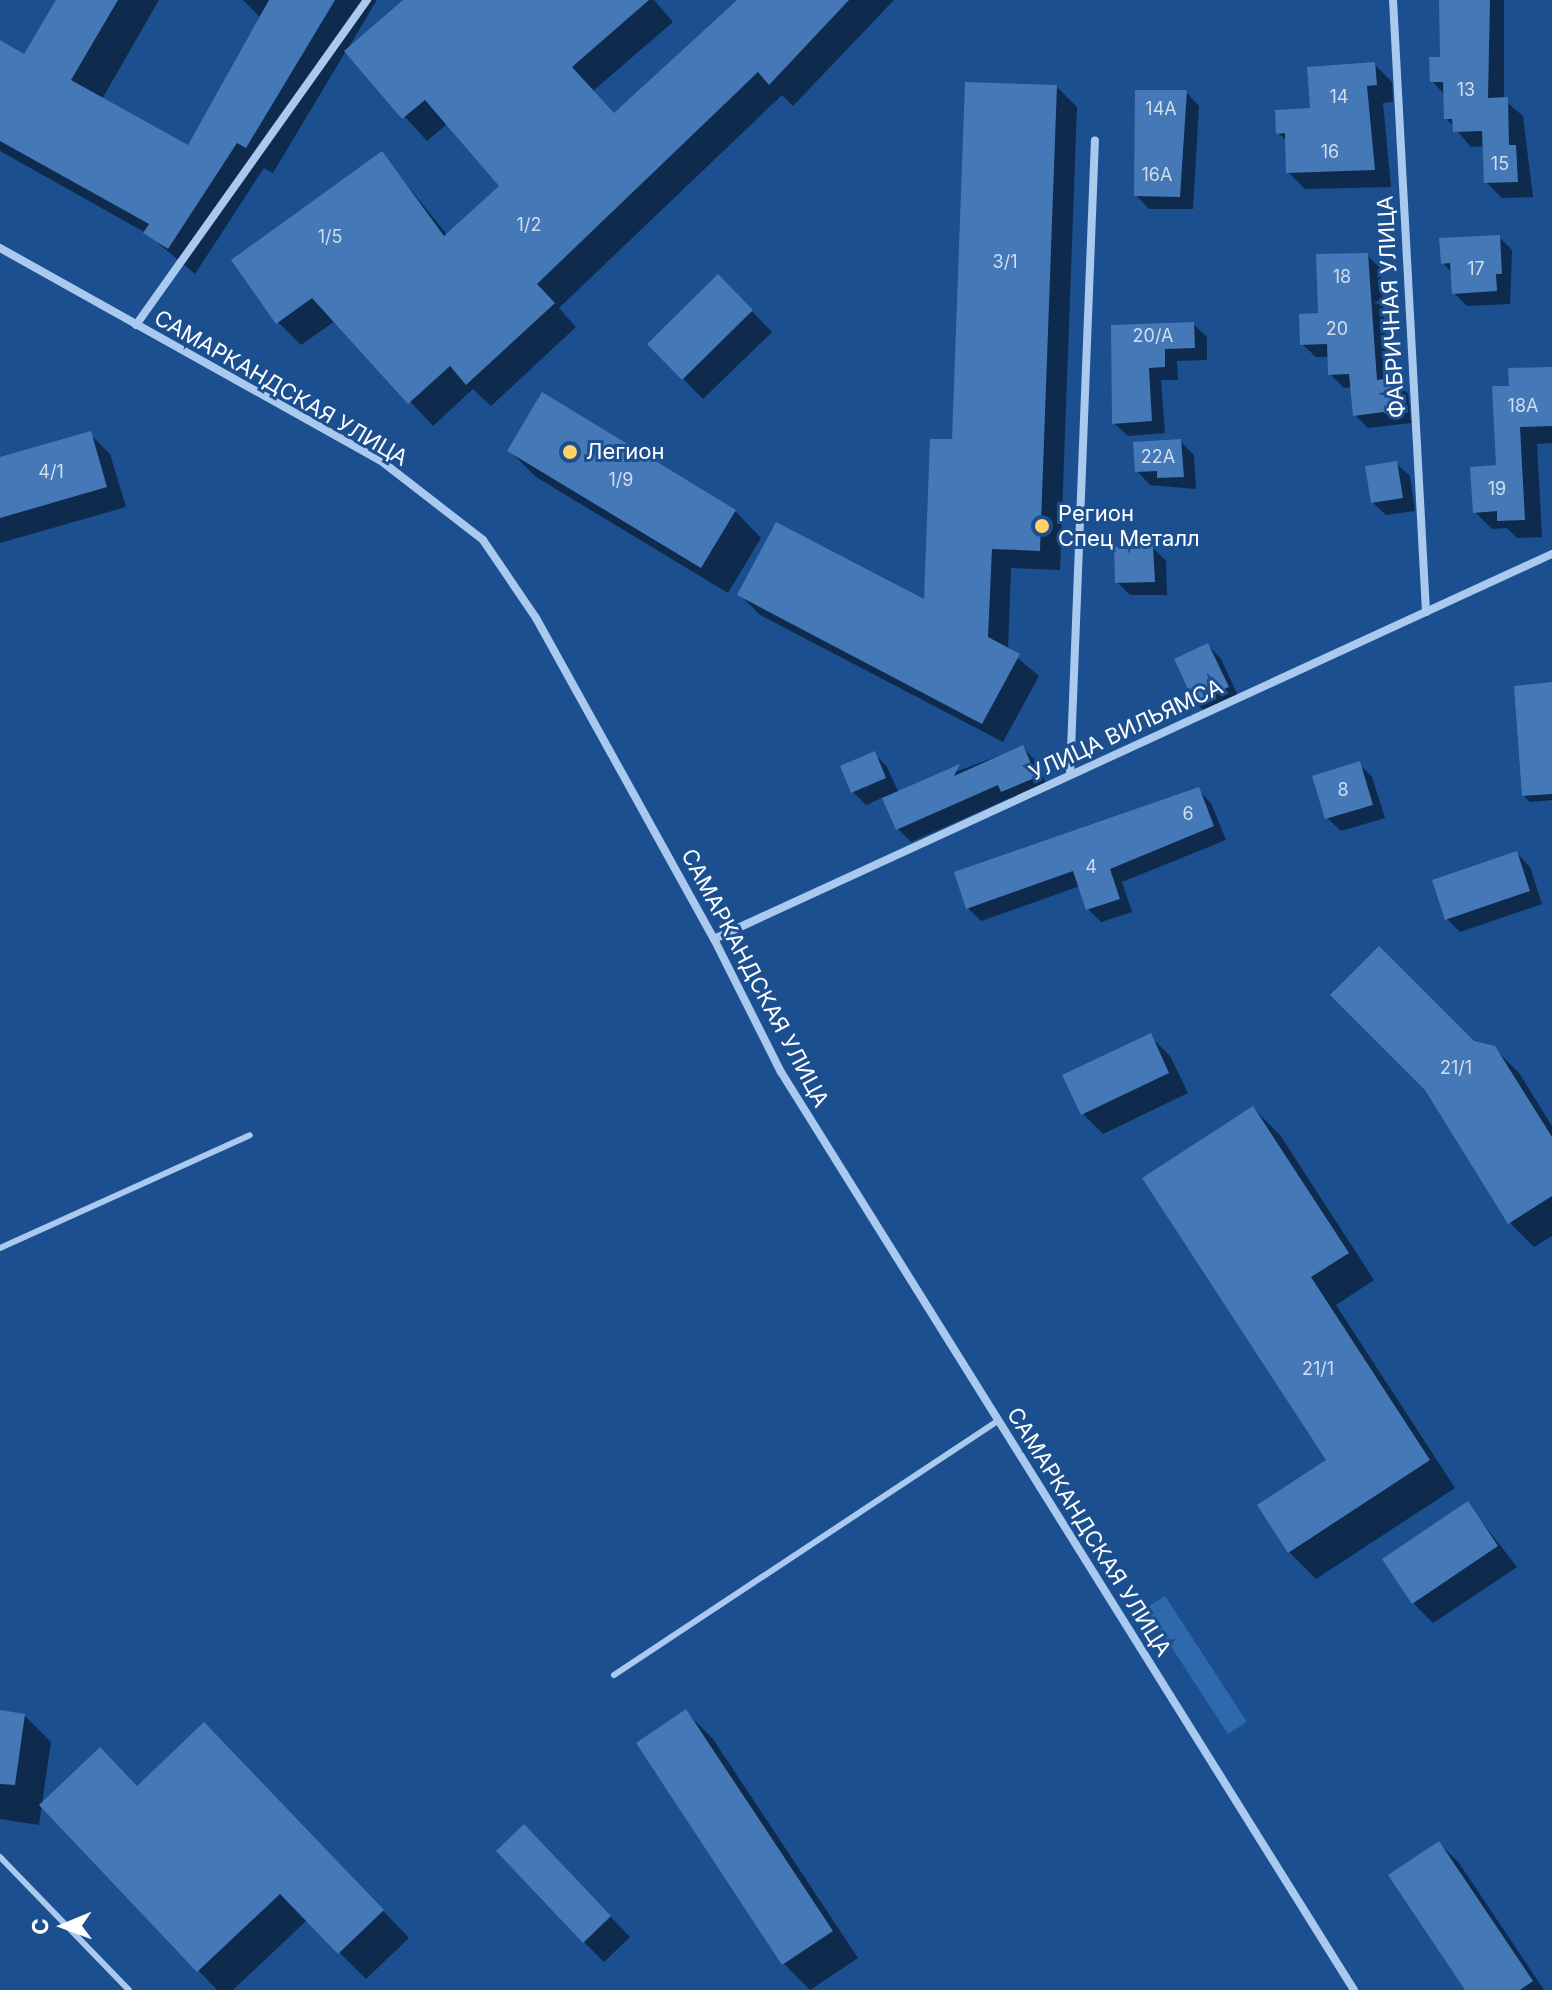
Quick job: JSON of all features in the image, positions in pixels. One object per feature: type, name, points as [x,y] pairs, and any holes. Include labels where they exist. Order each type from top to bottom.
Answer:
[{"type":"street","points":[[136,325],[367,0]]},
{"type":"street","name":"ФАБРИЧНАЯ УЛИЦА","points":[[1393,0],[1426,612]]},
{"type":"street","points":[[1070,775],[1095,140]]},
{"type":"street","name":"САМАРКАНДСКАЯ УЛИЦА","points":[[0,248],[380,460],[483,540],[536,618],[714,939],[781,1072],[1354,1990]]},
{"type":"street","name":"УЛИЦА ВИЛЬЯМСА","points":[[714,939],[1552,554]]},
{"type":"lane","points":[[0,1248],[250,1135]]},
{"type":"lane","points":[[614,1675],[998,1421]]},
{"type":"lane","points":[[0,1857],[129,1990]]},
{"type":"shaded area","points":[[1165,1596],[1247,1722],[1228,1734],[1146,1608]]},
{"type":"building","points":[[56,0],[118,0],[71,80],[188,145],[269,0],[335,0],[246,148],[237,143],[168,249],[143,233],[149,224],[0,141],[0,40],[24,54]]},
{"type":"building","points":[[403,0],[649,0],[572,67],[614,113],[737,0],[849,0],[769,85],[758,72],[537,284],[555,303],[466,385],[450,366],[408,404],[312,298],[276,324],[231,260],[382,151],[444,236],[499,186],[425,100],[402,119],[344,51]]},
{"type":"building","points":[[1439,0],[1490,0],[1488,98],[1508,97],[1509,145],[1516,145],[1518,182],[1484,183],[1482,131],[1453,132],[1452,119],[1444,119],[1443,82],[1430,82],[1429,57],[1440,57]]},
{"type":"building","points":[[1375,62],[1377,85],[1367,86],[1375,170],[1286,173],[1285,133],[1276,134],[1275,110],[1310,108],[1307,67]]},
{"type":"building","points":[[965,82],[1057,85],[1040,551],[992,549],[988,637],[1020,654],[982,724],[737,595],[776,522],[924,599],[930,439],[952,439]]},
{"type":"building","points":[[1135,90],[1187,90],[1180,197],[1134,196]]},
{"type":"building","points":[[1500,235],[1502,274],[1496,274],[1497,291],[1452,294],[1450,263],[1441,264],[1439,238]]},
{"type":"building","points":[[1368,253],[1377,380],[1396,377],[1399,410],[1353,416],[1349,374],[1328,375],[1327,344],[1300,345],[1299,314],[1318,313],[1316,254]]},
{"type":"building","points":[[718,274],[753,310],[682,380],[647,344]]},
{"type":"building","points":[[1194,322],[1195,348],[1165,349],[1165,367],[1149,368],[1152,421],[1112,424],[1111,325]]},
{"type":"building","points":[[1552,367],[1552,426],[1520,427],[1525,520],[1497,521],[1497,511],[1473,513],[1470,467],[1496,465],[1492,386],[1509,386],[1508,368]]},
{"type":"building","points":[[542,392],[736,510],[701,568],[507,451]]},
{"type":"building","points":[[91,431],[107,487],[0,518],[0,457]]},
{"type":"building","points":[[1181,439],[1184,477],[1157,478],[1157,471],[1135,472],[1133,442]]},
{"type":"building","points":[[1397,461],[1403,498],[1371,503],[1365,466]]},
{"type":"building","points":[[1153,546],[1155,582],[1115,583],[1114,547]]},
{"type":"building","points":[[1208,643],[1229,687],[1194,702],[1174,659]]},
{"type":"building","points":[[1552,682],[1552,794],[1522,796],[1514,686]]},
{"type":"building","points":[[1023,745],[1037,777],[1001,792],[998,785],[896,830],[882,798],[960,764],[954,776]]},
{"type":"building","points":[[875,751],[886,778],[851,793],[840,766]]},
{"type":"building","points":[[1360,761],[1373,805],[1325,819],[1312,776]]},
{"type":"building","points":[[1199,787],[1214,826],[1110,869],[1120,899],[1086,910],[1073,871],[966,909],[954,872]]},
{"type":"building","points":[[1517,851],[1530,891],[1445,920],[1432,880]]},
{"type":"building","points":[[1379,946],[1474,1041],[1495,1046],[1552,1137],[1552,1196],[1508,1224],[1425,1090],[1330,995]]},
{"type":"building","points":[[1151,1033],[1169,1073],[1081,1115],[1062,1075]]},
{"type":"building","points":[[1253,1106],[1349,1253],[1311,1277],[1430,1460],[1288,1553],[1257,1505],[1326,1460],[1142,1178]]},
{"type":"building","points":[[1468,1501],[1498,1546],[1412,1604],[1382,1559]]},
{"type":"building","points":[[686,1709],[833,1931],[782,1965],[636,1743]]},
{"type":"building","points":[[0,1710],[25,1714],[15,1785],[0,1784]]},
{"type":"building","points":[[204,1722],[384,1910],[338,1954],[280,1894],[197,1972],[39,1805],[100,1747],[137,1786]]},
{"type":"building","points":[[524,1824],[611,1916],[583,1943],[496,1851]]},
{"type":"building","points":[[1439,1841],[1533,1981],[1520,1990],[1465,1990],[1388,1875]]},
{"type":"place","name":"Легион","points":[[570,452]]},
{"type":"place","name":"Регион Спец Металл","points":[[1042,526]]}]
